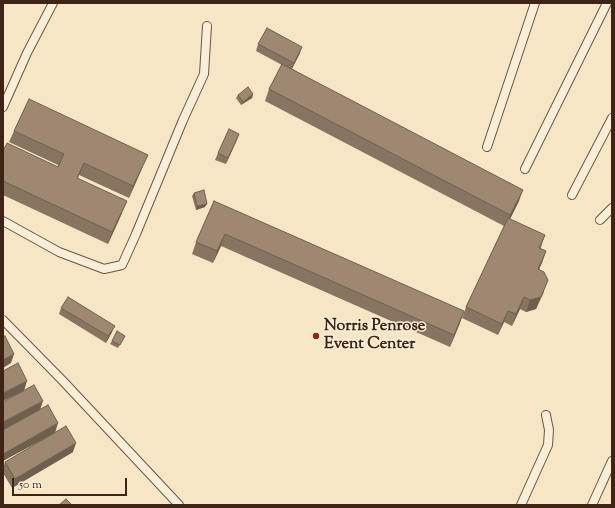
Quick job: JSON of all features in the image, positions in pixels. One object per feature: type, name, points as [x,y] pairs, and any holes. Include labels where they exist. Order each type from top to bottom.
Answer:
[{"type":"lane","points":[[3,107],[27,53],[53,3]]},
{"type":"lane","points":[[487,147],[535,3]]},
{"type":"lane","points":[[526,169],[607,3]]},
{"type":"lane","points":[[3,221],[59,252],[104,270],[122,265],[204,74],[207,26]]},
{"type":"lane","points":[[572,195],[612,118]]},
{"type":"lane","points":[[600,220],[612,208]]},
{"type":"lane","points":[[3,320],[62,380],[179,505]]},
{"type":"lane","points":[[521,505],[548,445],[549,430],[546,414]]},
{"type":"lane","points":[[592,505],[612,461]]},
{"type":"building","points":[[267,28],[302,47],[294,63],[258,44]]},
{"type":"building","points":[[282,64],[523,190],[510,215],[269,89]]},
{"type":"building","points":[[248,87],[253,94],[243,102],[238,95]]},
{"type":"building","points":[[29,99],[148,155],[133,186],[84,163],[77,178],[127,201],[112,232],[3,181],[3,151],[7,143],[58,167],[64,154],[14,131]]},
{"type":"building","points":[[229,129],[239,134],[228,158],[218,153]]},
{"type":"building","points":[[204,190],[207,204],[197,206],[194,193]]},
{"type":"building","points":[[214,201],[464,311],[454,335],[225,234],[217,251],[196,242]]},
{"type":"building","points":[[508,218],[545,235],[539,248],[546,251],[538,269],[544,272],[548,280],[541,297],[530,300],[524,297],[516,314],[508,311],[502,324],[466,307]]},
{"type":"building","points":[[68,297],[115,326],[108,336],[61,308]]},
{"type":"building","points":[[117,331],[125,336],[120,345],[112,341]]},
{"type":"building","points":[[5,336],[14,354],[3,360],[3,337]]},
{"type":"building","points":[[18,363],[27,381],[3,393],[3,371]]},
{"type":"building","points":[[34,385],[43,401],[3,422],[3,402]]},
{"type":"building","points":[[48,405],[58,423],[3,454],[3,430]]},
{"type":"building","points":[[66,426],[76,443],[15,479],[5,462]]},
{"type":"building","points":[[66,499],[72,505],[59,505]]},
{"type":"place","name":"Norris Penrose Event Center","points":[[316,336]]}]
